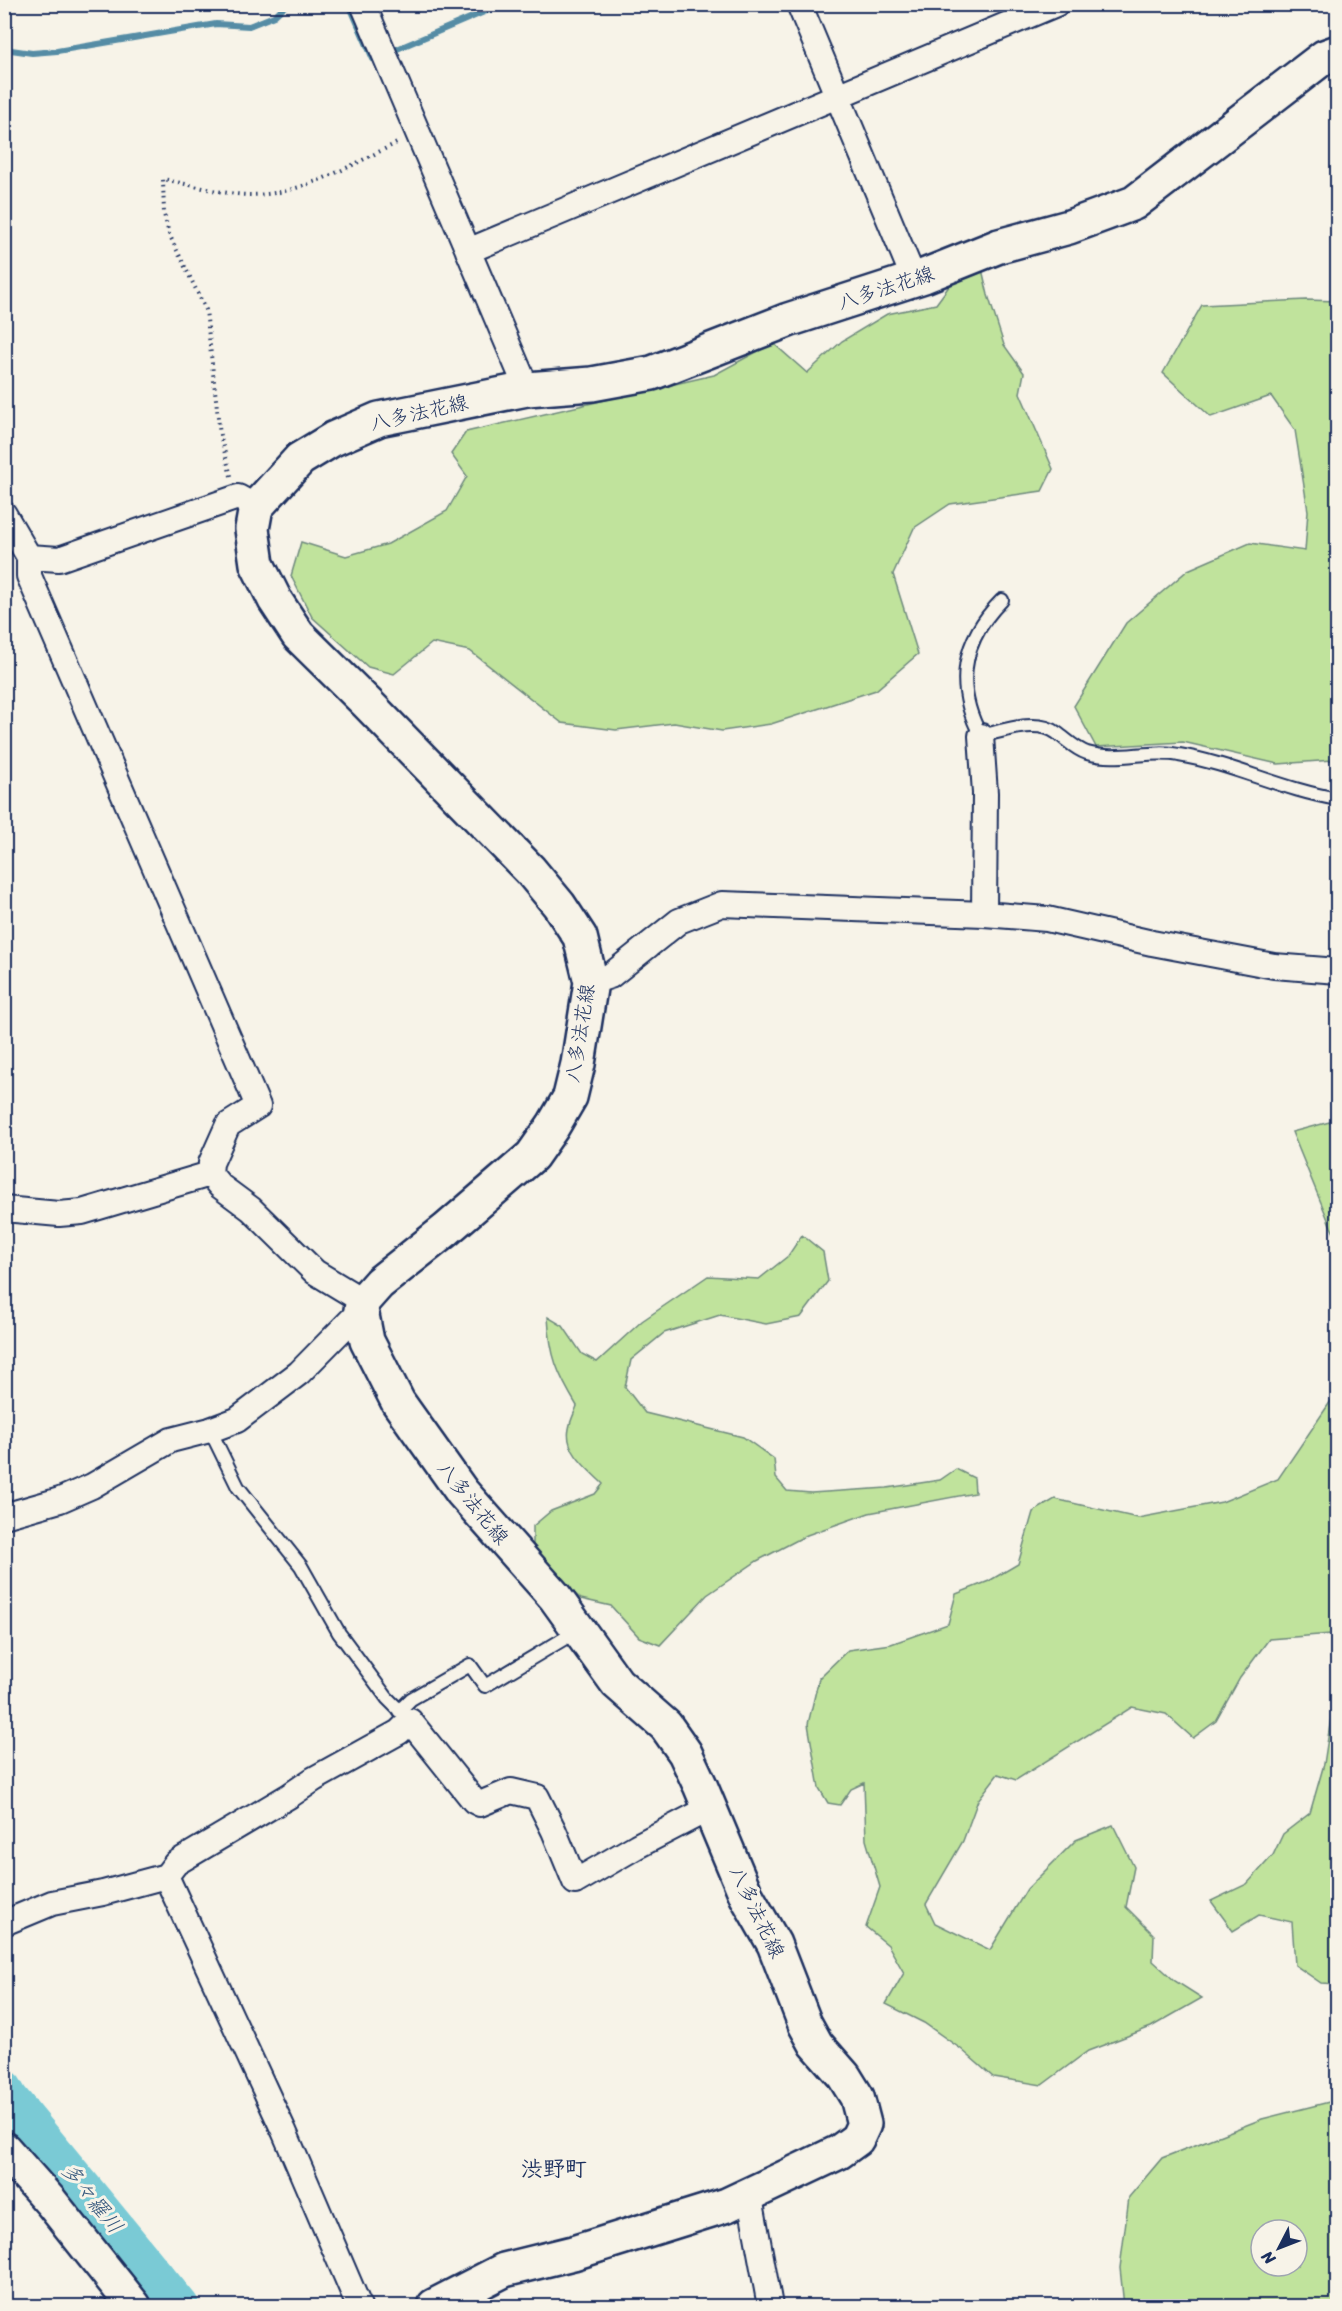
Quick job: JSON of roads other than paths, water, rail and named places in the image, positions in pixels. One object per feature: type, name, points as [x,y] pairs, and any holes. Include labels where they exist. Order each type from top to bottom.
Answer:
[{"type":"main road","name":"八多法花線","points":[[434,2307],[504,2270],[573,2253],[727,2205],[839,2152],[857,2139],[864,2124],[858,2097],[816,2044],[805,2024],[778,1953],[746,1895],[685,1753],[666,1726],[616,1683],[555,1597],[499,1537],[462,1492],[398,1402],[367,1341],[362,1306],[379,1283],[446,1230],[532,1156],[553,1126],[570,1097],[578,1064],[591,982],[580,937],[559,905],[530,870],[368,703],[297,635],[275,600],[257,564],[247,502],[300,459],[333,439],[379,419],[527,389],[592,384],[652,373],[788,320],[914,279],[999,246],[1069,227],[1134,203],[1324,57],[1338,52]]},
{"type":"main road","points":[[4,2149],[51,2202],[134,2307]]},
{"type":"street","points":[[363,4],[527,389]]},
{"type":"street","points":[[798,4],[914,279]]},
{"type":"street","points":[[468,250],[1056,4]]},
{"type":"street","points":[[29,557],[59,559],[247,502]]},
{"type":"street","points":[[4,514],[29,557],[29,576],[258,1106],[228,1125],[211,1163],[210,1174],[220,1186],[251,1209],[315,1272],[362,1306],[299,1373],[237,1420],[171,1440],[92,1486],[60,1500],[4,1516]]},
{"type":"street","points":[[981,736],[985,793],[984,914]]},
{"type":"street","points":[[591,982],[610,976],[679,921],[722,904],[984,914],[1047,919],[1152,944],[1274,966],[1338,970]]},
{"type":"street","points":[[4,1209],[59,1214],[82,1212],[210,1174]]},
{"type":"street","points":[[405,1716],[474,1801],[480,1804],[511,1791],[537,1797],[575,1882],[710,1808]]},
{"type":"street","points":[[4,1923],[52,1903],[103,1893],[166,1876],[176,1863],[314,1779],[399,1732],[405,1716]]},
{"type":"street","points":[[166,1876],[284,2130],[359,2307]]},
{"type":"street","points":[[747,2196],[751,2203],[770,2307]]},
{"type":"lane","points":[[1002,600],[986,616],[972,643],[964,680],[966,703],[981,736],[1013,728],[1038,727],[1055,731],[1072,746],[1087,753],[1111,757],[1175,754],[1218,763],[1319,795],[1338,798]]},
{"type":"lane","points":[[210,1430],[238,1487],[301,1566],[339,1633],[387,1698],[405,1716],[411,1699],[470,1665],[485,1686],[578,1630]]},
{"type":"waterway","points":[[4,49],[32,53],[57,51],[216,24],[249,26],[274,16],[287,4]]},
{"type":"waterway","points":[[349,4],[373,59],[380,56]]},
{"type":"waterway","points":[[390,52],[503,4]]},
{"type":"waterway","name":"多々羅川","points":[[4,2089],[180,2306]]},
{"type":"district","name":"渋野町","points":[[554,2168]]}]
